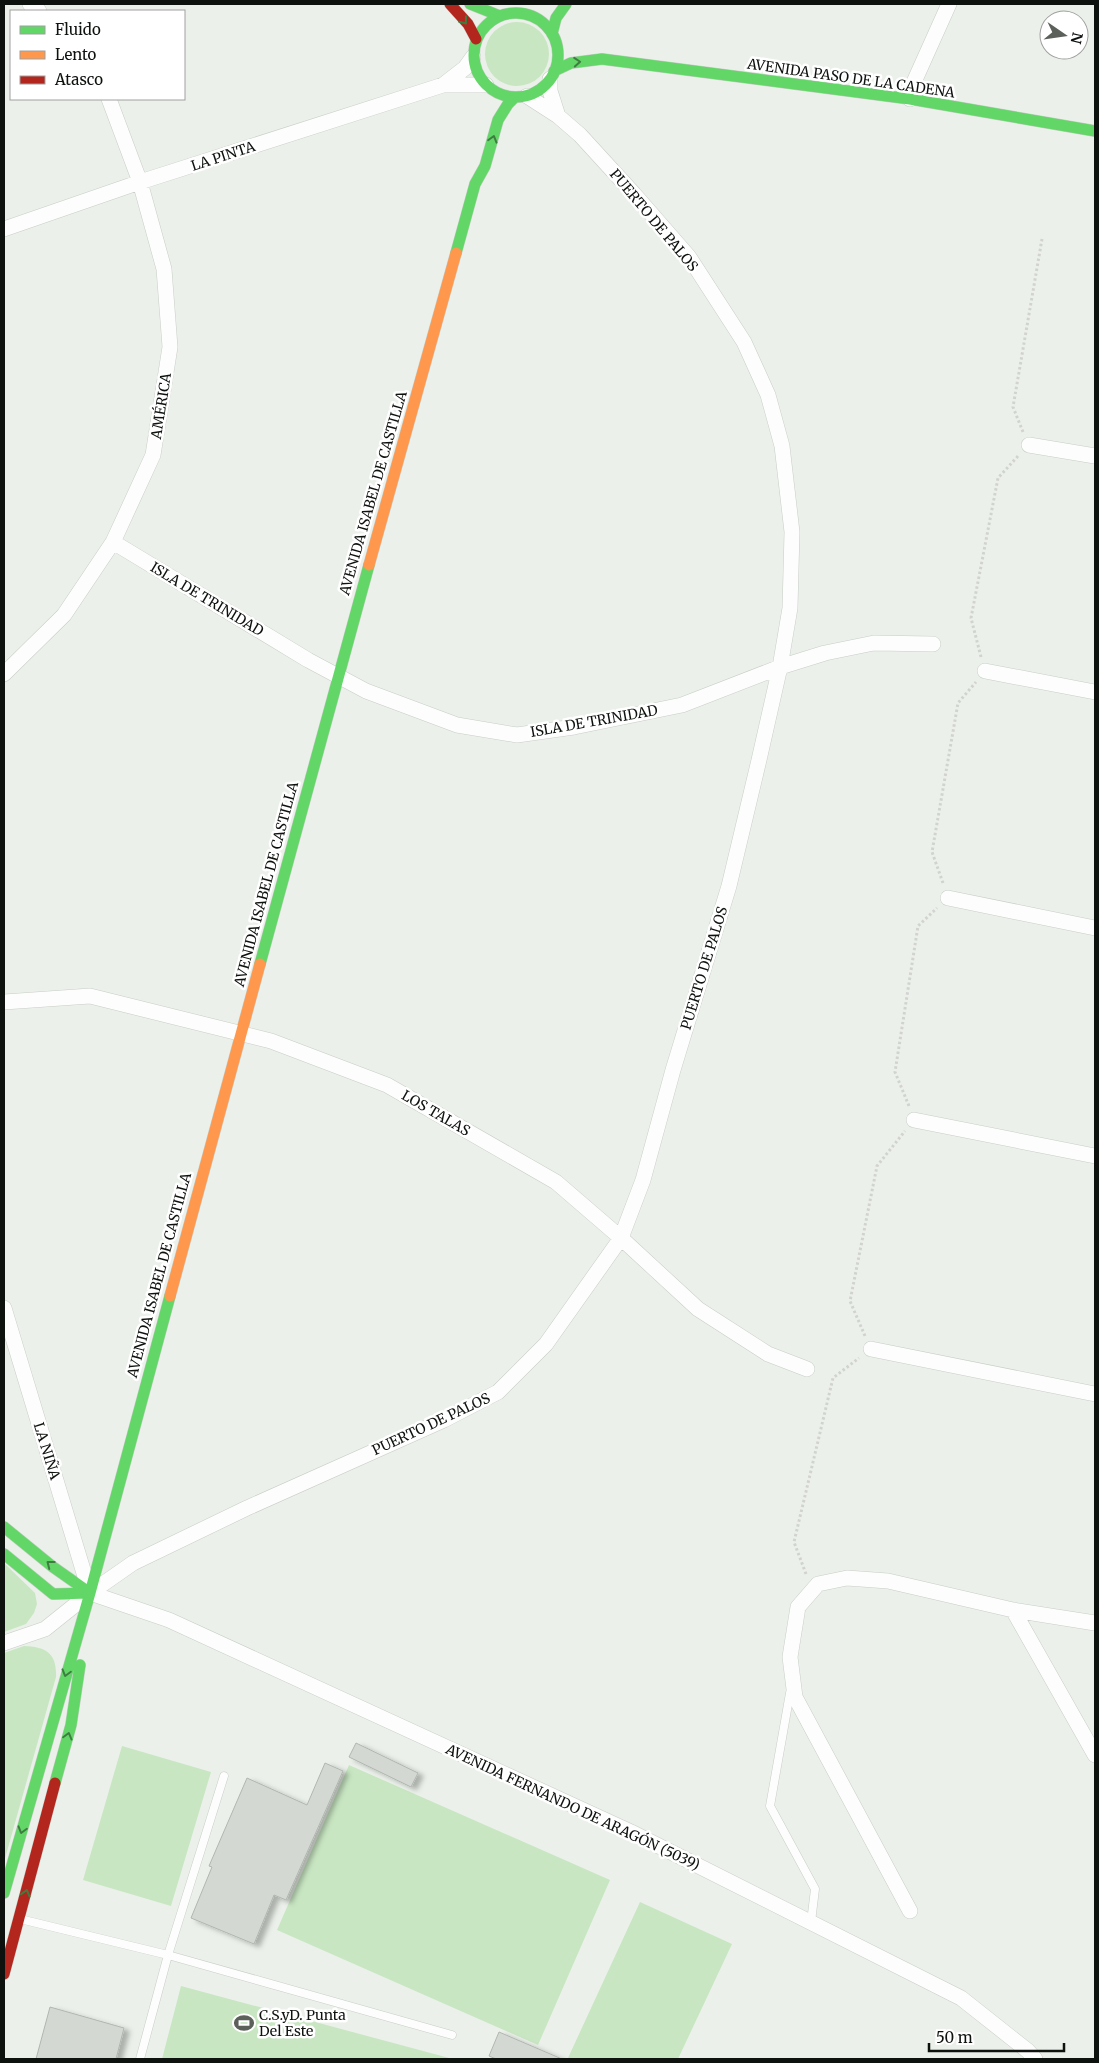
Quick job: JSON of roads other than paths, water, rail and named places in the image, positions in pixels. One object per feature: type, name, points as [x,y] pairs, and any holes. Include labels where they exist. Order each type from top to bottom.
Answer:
[{"type":"street","points":[[450,4],[468,24],[476,39]]},
{"type":"street","points":[[470,4],[500,15],[514,12],[538,18],[553,35],[568,44]]},
{"type":"street","points":[[508,4],[500,15],[486,25],[476,39],[473,57],[479,76],[487,91],[505,96],[521,97]]},
{"type":"street","points":[[558,116],[550,91],[552,75],[557,60],[557,48],[553,35],[556,18],[566,4]]},
{"type":"street","points":[[910,99],[914,82],[949,4]]},
{"type":"street","name":"AVENIDA PASO DE LA CADENA","points":[[584,50],[593,52],[602,59]]},
{"type":"street","name":"LA PINTA","points":[[4,229],[140,182],[443,85],[464,68],[473,57]]},
{"type":"street","name":"AVENIDA PASO DE LA CADENA","points":[[552,75],[561,65],[570,62],[602,59],[910,99],[1095,131]]},
{"type":"street","points":[[475,184],[485,167],[500,115],[506,105],[536,92],[552,75]]},
{"type":"street","name":"LA PINTA","points":[[443,85],[487,91]]},
{"type":"street","name":"PUERTO DE PALOS","points":[[4,1643],[44,1628],[133,1563],[247,1508],[444,1420],[498,1392],[546,1344],[621,1238],[643,1180],[673,1070],[729,886],[780,667],[790,608],[792,532],[782,446],[768,395],[744,342],[689,257],[580,135],[558,116],[521,97]]},
{"type":"street","name":"AMÉRICA","points":[[4,674],[64,615],[113,542],[153,455],[170,347],[164,269],[140,182],[110,100]]},
{"type":"street","points":[[475,184],[475,166],[486,122]]},
{"type":"street","name":"AVENIDA ISABEL DE CASTILLA","points":[[4,1893],[90,1593],[338,676],[475,184]]},
{"type":"street","points":[[1029,445],[1095,456]]},
{"type":"street","name":"ISLA DE TRINIDAD","points":[[113,542],[308,660],[366,691],[457,725],[517,735],[574,727],[682,705],[780,667],[825,653],[874,643],[933,644]]},
{"type":"street","points":[[985,671],[1095,692]]},
{"type":"street","points":[[948,898],[1095,928]]},
{"type":"street","name":"LOS TALAS","points":[[4,1002],[90,996],[271,1041],[387,1085],[556,1182],[621,1238],[698,1309],[768,1354],[807,1369]]},
{"type":"street","points":[[914,1120],[1095,1156]]},
{"type":"street","name":"LA NIÑA","points":[[4,1308],[90,1593]]},
{"type":"street","points":[[871,1349],[1095,1394]]},
{"type":"street","points":[[4,1527],[53,1567],[90,1593]]},
{"type":"street","points":[[4,1554],[52,1594],[90,1593]]},
{"type":"street","points":[[910,1911],[795,1697],[790,1657],[798,1608],[818,1584],[847,1578],[888,1581],[1013,1610],[1095,1623]]},
{"type":"street","name":"AVENIDA ISABEL DE CASTILLA","points":[[4,1974],[71,1725],[90,1593]]},
{"type":"street","name":"AVENIDA FERNANDO DE ARAGÓN (5039)","points":[[90,1593],[178,1624],[631,1832],[961,1998],[1028,2051],[1035,2059]]},
{"type":"street","points":[[1013,1610],[1095,1755]]},
{"type":"lane","points":[[793,1678],[770,1806],[815,1889],[811,1922]]},
{"type":"lane","points":[[140,2059],[168,1955],[224,1776]]},
{"type":"lane","points":[[20,1919],[168,1955],[452,2035]]},
{"type":"place","name":"C.S.yD. Punta Del Este","points":[[244,2023]]}]
